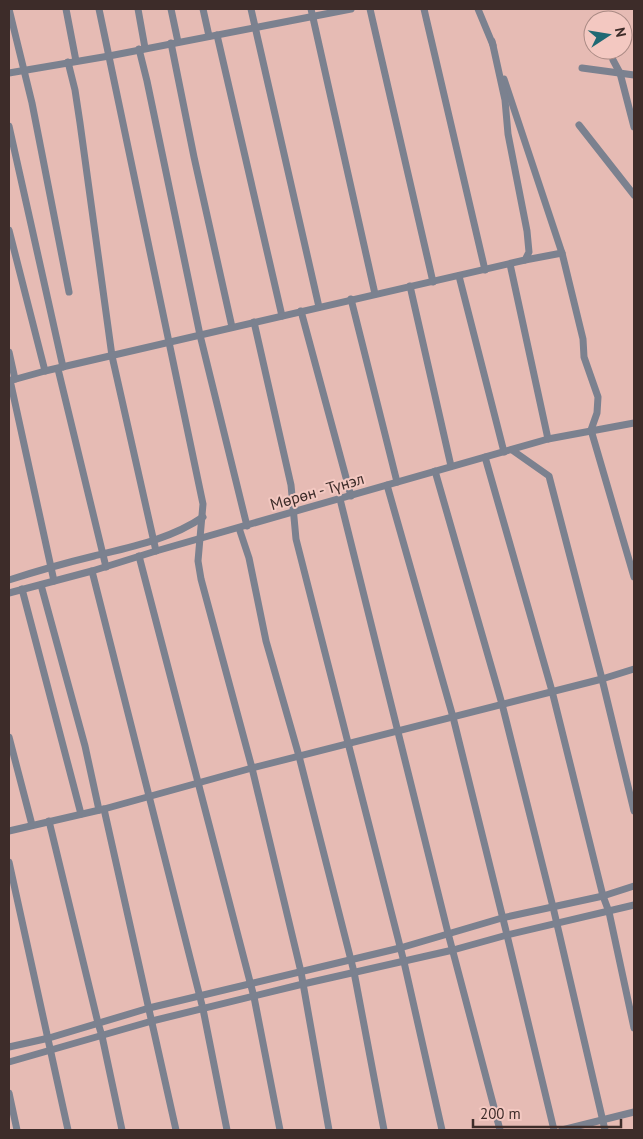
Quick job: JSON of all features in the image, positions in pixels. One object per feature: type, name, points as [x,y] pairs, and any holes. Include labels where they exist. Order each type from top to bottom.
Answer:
[{"type":"street","points":[[10,9],[69,292]]},
{"type":"street","points":[[66,9],[75,90],[112,356],[156,551]]},
{"type":"street","points":[[99,9],[203,504],[198,561],[201,579],[252,768],[301,972],[329,1130]]},
{"type":"street","points":[[138,9],[147,81],[200,335],[247,526]]},
{"type":"street","points":[[171,9],[194,157],[232,328]]},
{"type":"street","points":[[203,9],[213,36],[282,316]]},
{"type":"street","points":[[251,9],[319,307]]},
{"type":"street","points":[[311,9],[375,294]]},
{"type":"street","points":[[9,73],[109,56],[351,9]]},
{"type":"street","points":[[370,9],[433,282]]},
{"type":"street","points":[[424,9],[485,270]]},
{"type":"street","points":[[478,9],[492,41],[562,253],[583,339],[584,358],[598,397],[591,430],[634,577]]},
{"type":"street","points":[[492,41],[505,100],[508,134],[527,231],[529,252],[525,260]]},
{"type":"street","points":[[613,60],[620,73],[634,128]]},
{"type":"street","points":[[582,68],[634,74]]},
{"type":"street","points":[[579,125],[634,194]]},
{"type":"street","points":[[9,126],[106,567]]},
{"type":"street","points":[[9,230],[45,371]]},
{"type":"street","points":[[11,380],[351,299],[562,253]]},
{"type":"street","points":[[510,264],[548,439]]},
{"type":"street","points":[[459,276],[504,452]]},
{"type":"street","points":[[410,286],[451,466]]},
{"type":"street","points":[[351,299],[397,482]]},
{"type":"street","points":[[301,311],[351,496]]},
{"type":"street","points":[[254,322],[291,485],[296,539],[404,962],[442,1130]]},
{"type":"street","points":[[9,352],[11,380],[54,581]]},
{"type":"street","name":"Мөрөн - Түнэл","points":[[9,593],[106,567],[548,439],[634,423]]},
{"type":"street","points":[[512,450],[549,476],[634,811]]},
{"type":"street","points":[[485,457],[552,691],[603,896],[609,912],[634,1028]]},
{"type":"street","points":[[435,471],[502,704],[557,923],[605,1130]]},
{"type":"street","points":[[388,485],[452,717],[554,1130]]},
{"type":"street","points":[[340,499],[448,933],[500,1130]]},
{"type":"street","points":[[9,580],[50,567],[154,540],[189,527],[203,517]]},
{"type":"street","points":[[240,528],[249,558],[266,641],[299,756],[351,959],[384,1130]]},
{"type":"street","points":[[140,556],[249,984],[254,997],[280,1130]]},
{"type":"street","points":[[92,571],[147,795],[203,1009],[227,1130]]},
{"type":"street","points":[[41,585],[101,809],[176,1130]]},
{"type":"street","points":[[22,589],[81,814]]},
{"type":"street","points":[[9,831],[101,809],[147,795],[602,679],[634,669]]},
{"type":"street","points":[[9,737],[32,825]]},
{"type":"street","points":[[49,821],[102,1036],[122,1130]]},
{"type":"street","points":[[9,862],[68,1130]]},
{"type":"street","points":[[9,1047],[49,1038],[149,1008],[400,948],[502,918],[603,896],[634,886]]},
{"type":"street","points":[[9,1062],[152,1021],[354,972],[404,962],[507,935],[609,912],[634,904]]},
{"type":"street","points":[[9,1093],[17,1130]]},
{"type":"street","points":[[562,1130],[634,1112]]}]
